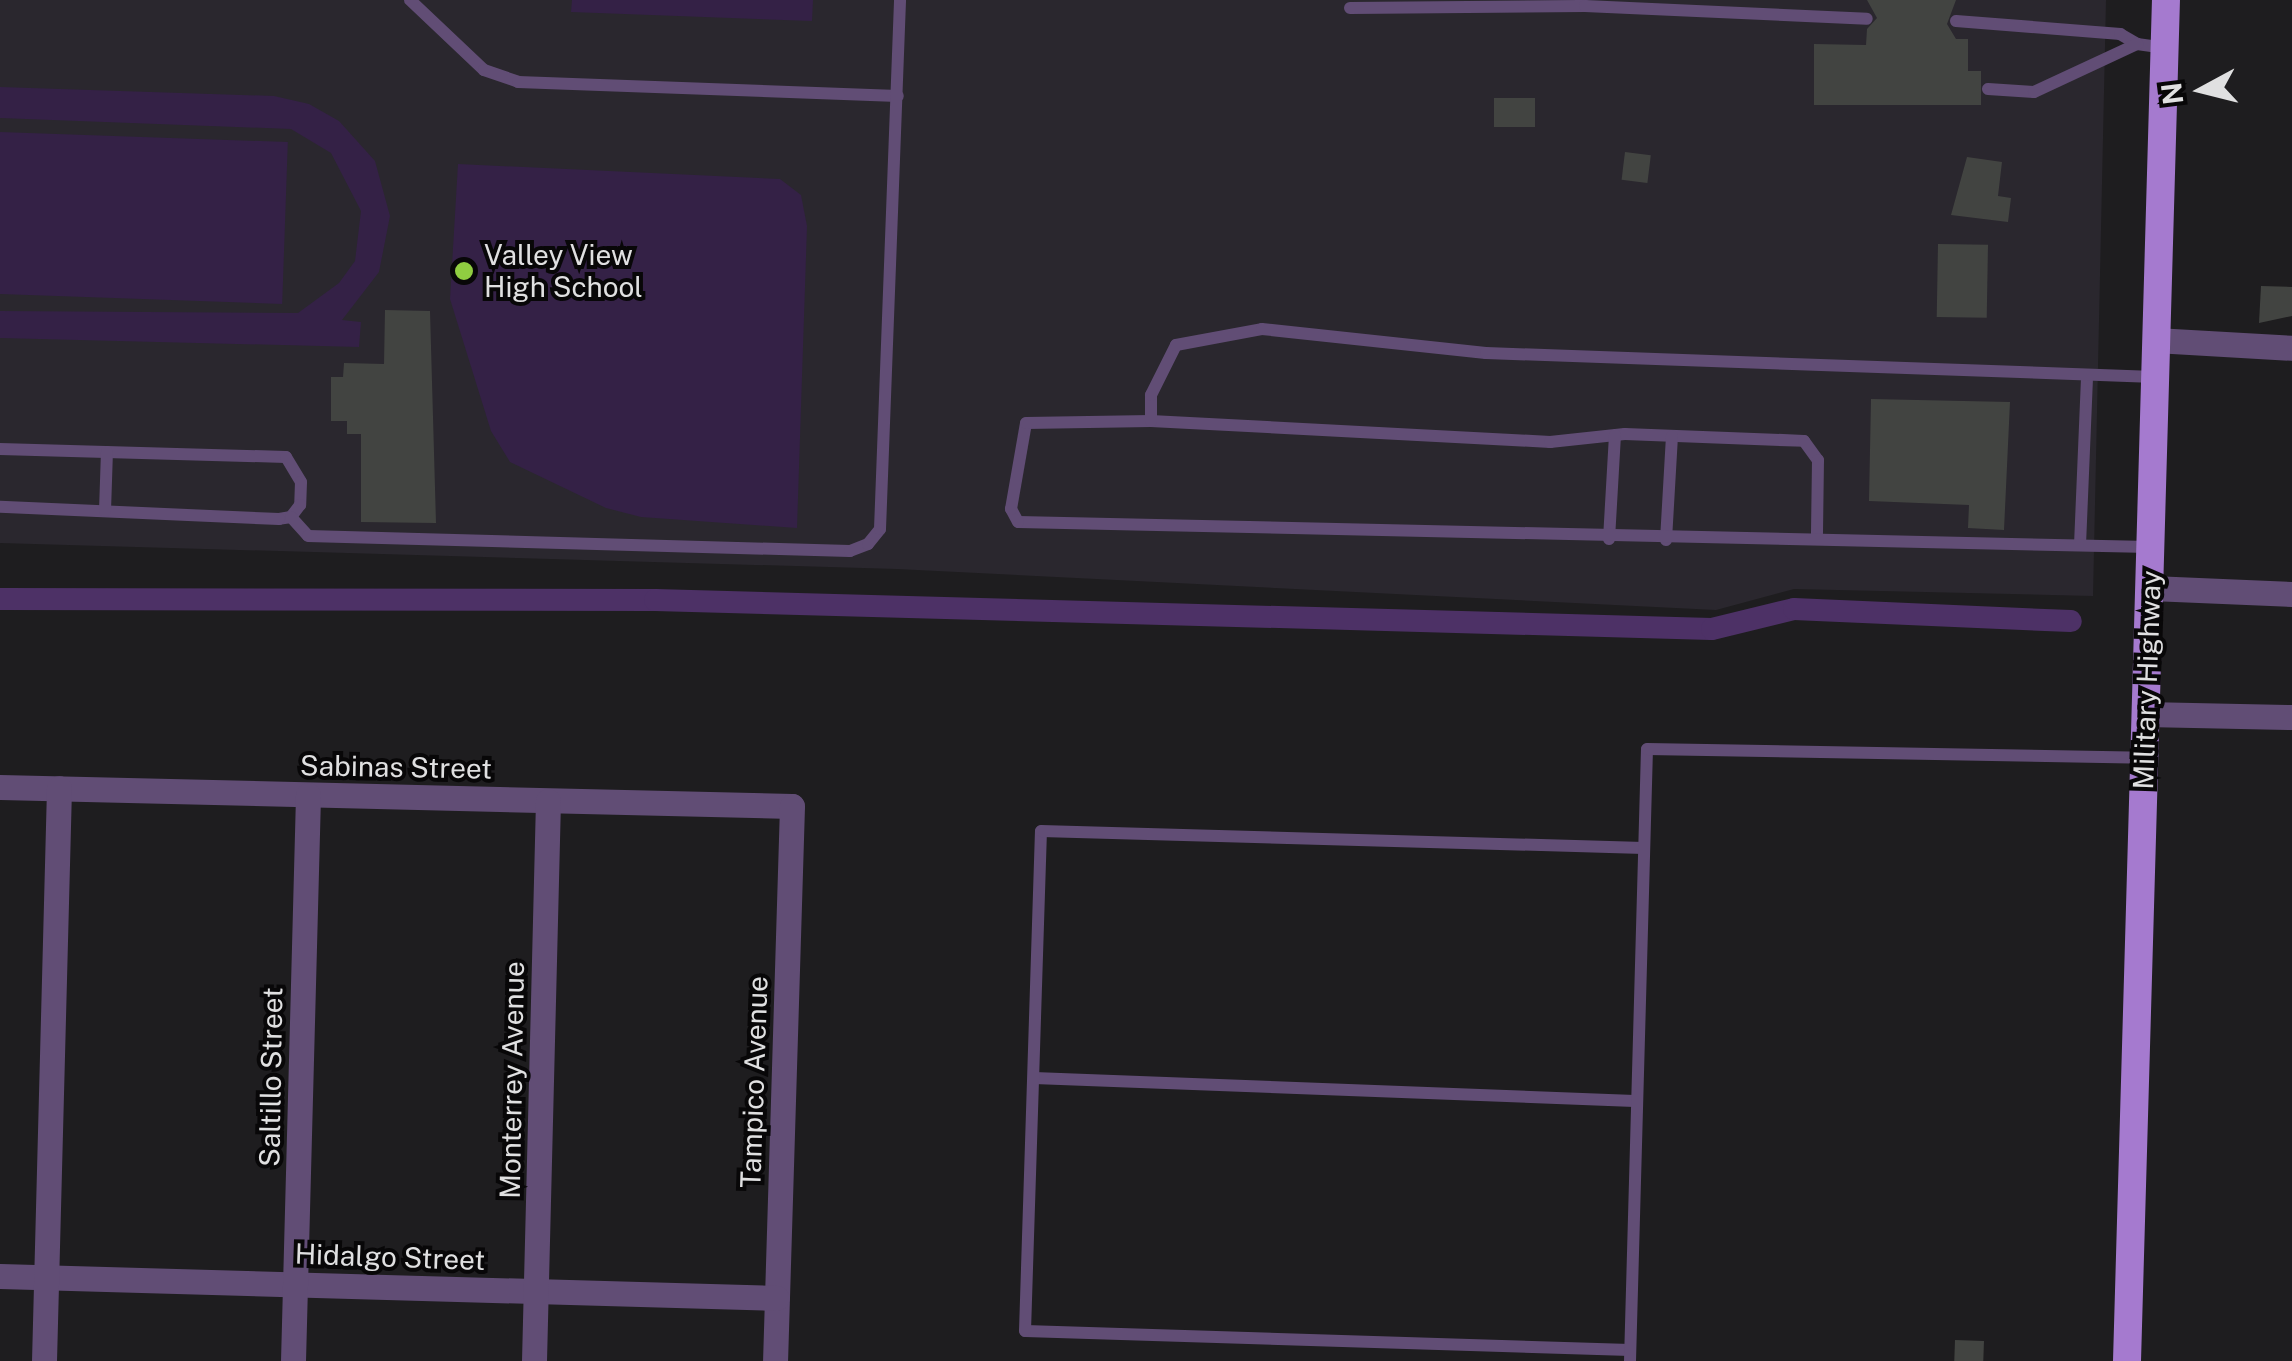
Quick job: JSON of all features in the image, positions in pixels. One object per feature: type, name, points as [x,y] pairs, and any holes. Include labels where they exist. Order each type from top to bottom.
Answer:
[{"type":"main road","name":"Military Highway","points":[[2127,1361],[2166,0]]},
{"type":"street","points":[[2155,340],[2292,348]]},
{"type":"street","points":[[2151,588],[2292,594]]},
{"type":"street","points":[[2146,714],[2292,717]]},
{"type":"street","name":"Sabinas Street","points":[[0,787],[792,806]]},
{"type":"street","points":[[44,1361],[58,788]]},
{"type":"street","name":"Saltillo Street","points":[[293,1361],[308,795]]},
{"type":"street","name":"Monterrey Avenue","points":[[534,1361],[548,801]]},
{"type":"street","name":"Tampico Avenue","points":[[775,1361],[792,806]]},
{"type":"street","name":"Hidalgo Street","points":[[0,1276],[777,1298]]},
{"type":"lane","points":[[410,0],[484,70],[518,82],[898,96]]},
{"type":"lane","points":[[0,507],[291,517],[308,536],[850,551],[868,544],[880,529],[900,0]]},
{"type":"lane","points":[[1350,8],[1584,6],[1868,19]]},
{"type":"lane","points":[[1956,21],[2120,34],[2137,44],[2166,48]]},
{"type":"lane","points":[[1988,89],[2034,92],[2137,44]]},
{"type":"lane","points":[[1150,420],[1151,395],[1176,345],[1262,330],[1486,354],[2155,377]]},
{"type":"lane","points":[[2080,545],[2087,374]]},
{"type":"lane","points":[[1817,536],[1818,460],[1804,441],[1672,436],[1616,435],[1550,442],[1150,420],[1026,424],[1011,509],[1018,522],[1666,540],[1817,536],[2151,547]]},
{"type":"lane","points":[[1610,538],[1616,435]]},
{"type":"lane","points":[[1666,540],[1672,436]]},
{"type":"lane","points":[[0,449],[286,457],[301,482],[300,505],[291,517]]},
{"type":"lane","points":[[105,512],[107,452]]},
{"type":"lane","points":[[1644,848],[1041,830],[1024,1331],[1630,1356],[1647,748],[2144,758]]},
{"type":"lane","points":[[1034,1078],[1636,1100]]},
{"type":"shaded area","points":[[0,0],[2106,0],[2093,596],[1794,589],[1716,610],[897,569],[0,543]]},
{"type":"shaded area","points":[[572,0],[813,0],[812,21],[571,12]]},
{"type":"shaded area","points":[[0,87],[274,96],[309,104],[339,121],[375,161],[390,216],[379,272],[342,320],[361,322],[359,347],[0,338],[0,311],[298,313],[339,283],[355,261],[361,211],[331,153],[291,129],[0,118]]},
{"type":"shaded area","points":[[0,132],[288,142],[282,304],[0,294]]},
{"type":"shaded area","points":[[458,164],[780,179],[801,195],[807,226],[797,528],[641,517],[606,508],[510,462],[491,431],[450,299]]},
{"type":"building","points":[[1867,0],[1956,0],[1947,24],[1956,39],[1968,39],[1968,71],[1981,71],[1981,105],[1814,105],[1814,44],[1866,45],[1867,29],[1877,18]]},
{"type":"building","points":[[1494,98],[1535,98],[1535,127],[1494,127]]},
{"type":"building","points":[[1625,152],[1651,155],[1647,183],[1622,180]]},
{"type":"building","points":[[1967,157],[2002,162],[1998,196],[2011,198],[2008,222],[1951,215]]},
{"type":"building","points":[[1938,244],[1988,245],[1987,318],[1937,317]]},
{"type":"building","points":[[2261,286],[2292,287],[2292,316],[2259,323]]},
{"type":"building","points":[[385,310],[430,311],[436,523],[361,522],[361,434],[347,434],[347,421],[331,421],[331,377],[343,377],[344,363],[384,364]]},
{"type":"building","points":[[1871,399],[2010,402],[2004,530],[1968,528],[1969,505],[1869,501]]},
{"type":"building","points":[[1955,1340],[1984,1341],[1983,1361],[1954,1361]]},
{"type":"waterway","points":[[0,599],[655,600],[1712,629],[1794,609],[2071,621]]},
{"type":"place","name":"Valley View High School","points":[[464,271]]}]
